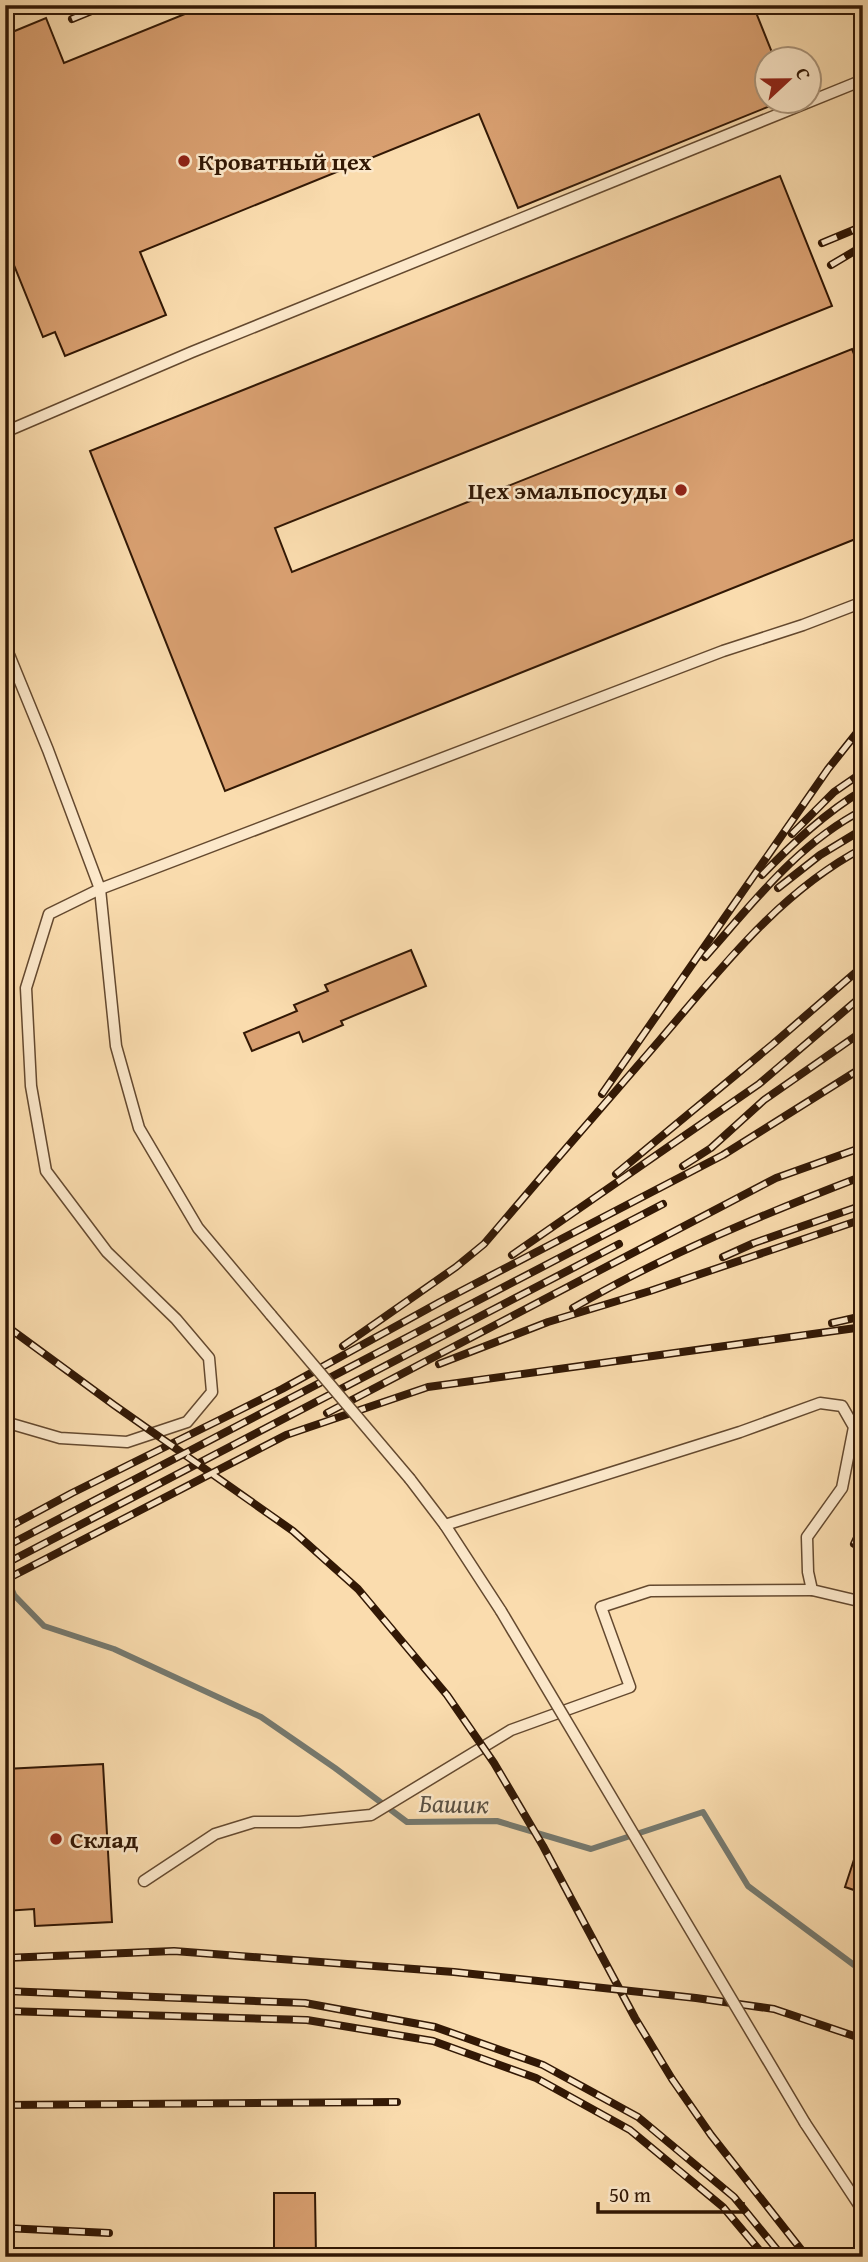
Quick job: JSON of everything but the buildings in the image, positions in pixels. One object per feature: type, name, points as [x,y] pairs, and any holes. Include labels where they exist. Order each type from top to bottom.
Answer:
[{"type":"lane","points":[[5,432],[192,352],[863,80]]},
{"type":"lane","points":[[5,1422],[60,1438],[127,1442],[187,1422],[212,1392],[209,1358],[176,1319],[107,1252],[46,1171],[31,1086],[26,988],[49,914],[100,889],[723,651],[863,602]]},
{"type":"lane","points":[[5,645],[100,889],[116,1046],[139,1128],[198,1228],[410,1479],[445,1525],[501,1611],[805,2123],[863,2211]]},
{"type":"lane","points":[[445,1525],[740,1433],[820,1403],[842,1406],[854,1427],[842,1488],[807,1537],[808,1572],[812,1590]]},
{"type":"lane","points":[[144,1881],[215,1833],[254,1822],[299,1822],[371,1815],[511,1730],[630,1688],[601,1607],[650,1591],[812,1590],[863,1602]]},
{"type":"waterway","name":"Башик","points":[[5,1573],[14,1595],[44,1626],[114,1649],[261,1717],[407,1822],[497,1821],[591,1849],[703,1812],[748,1886],[854,1965],[863,1967]]},
{"type":"railway","points":[[72,19],[106,5]]},
{"type":"railway","points":[[822,243],[863,226]]},
{"type":"railway","points":[[831,265],[863,246]]},
{"type":"railway","points":[[602,1094],[828,769],[863,725]]},
{"type":"railway","points":[[792,834],[834,792],[863,772]]},
{"type":"railway","points":[[762,875],[810,829],[863,790]]},
{"type":"railway","points":[[705,957],[797,857],[839,824],[863,810]]},
{"type":"railway","points":[[778,888],[820,855],[863,829]]},
{"type":"railway","points":[[343,1346],[456,1267],[484,1244],[752,935],[804,887],[863,848]]},
{"type":"railway","points":[[616,1174],[863,966]]},
{"type":"railway","points":[[512,1255],[759,1084],[863,995]]},
{"type":"railway","points":[[683,1166],[711,1148],[764,1100],[863,1031]]},
{"type":"railway","points":[[5,1529],[282,1389],[440,1302],[723,1155],[863,1067]]},
{"type":"railway","points":[[327,1413],[776,1178],[863,1147]]},
{"type":"railway","points":[[573,1308],[643,1270],[715,1236],[863,1176]]},
{"type":"railway","points":[[5,1547],[663,1204]]},
{"type":"railway","points":[[723,1257],[754,1243],[863,1205]]},
{"type":"railway","points":[[439,1364],[548,1322],[650,1291],[863,1219]]},
{"type":"railway","points":[[5,1564],[619,1244]]},
{"type":"railway","points":[[832,1323],[863,1316]]},
{"type":"railway","points":[[5,1325],[293,1531],[358,1589],[447,1695],[494,1763],[543,1846],[635,2018],[672,2079],[711,2135],[807,2257]]},
{"type":"railway","points":[[5,1580],[286,1435],[428,1387],[863,1327]]},
{"type":"railway","points":[[854,1544],[863,1525]]},
{"type":"railway","points":[[5,1958],[174,1951],[454,1972],[774,2009],[863,2039]]},
{"type":"railway","points":[[5,1991],[305,2003],[435,2027],[543,2065],[638,2117],[734,2197],[783,2257]]},
{"type":"railway","points":[[5,2011],[307,2020],[433,2041],[536,2078],[630,2130],[723,2207],[765,2257]]},
{"type":"railway","points":[[5,2105],[397,2102]]},
{"type":"railway","points":[[5,2228],[109,2233]]},
{"type":"place","name":"Кроватный цех","points":[[184,161]]},
{"type":"place","name":"Цех эмальпосуды","points":[[681,490]]},
{"type":"place","name":"Склад","points":[[56,1839]]}]
